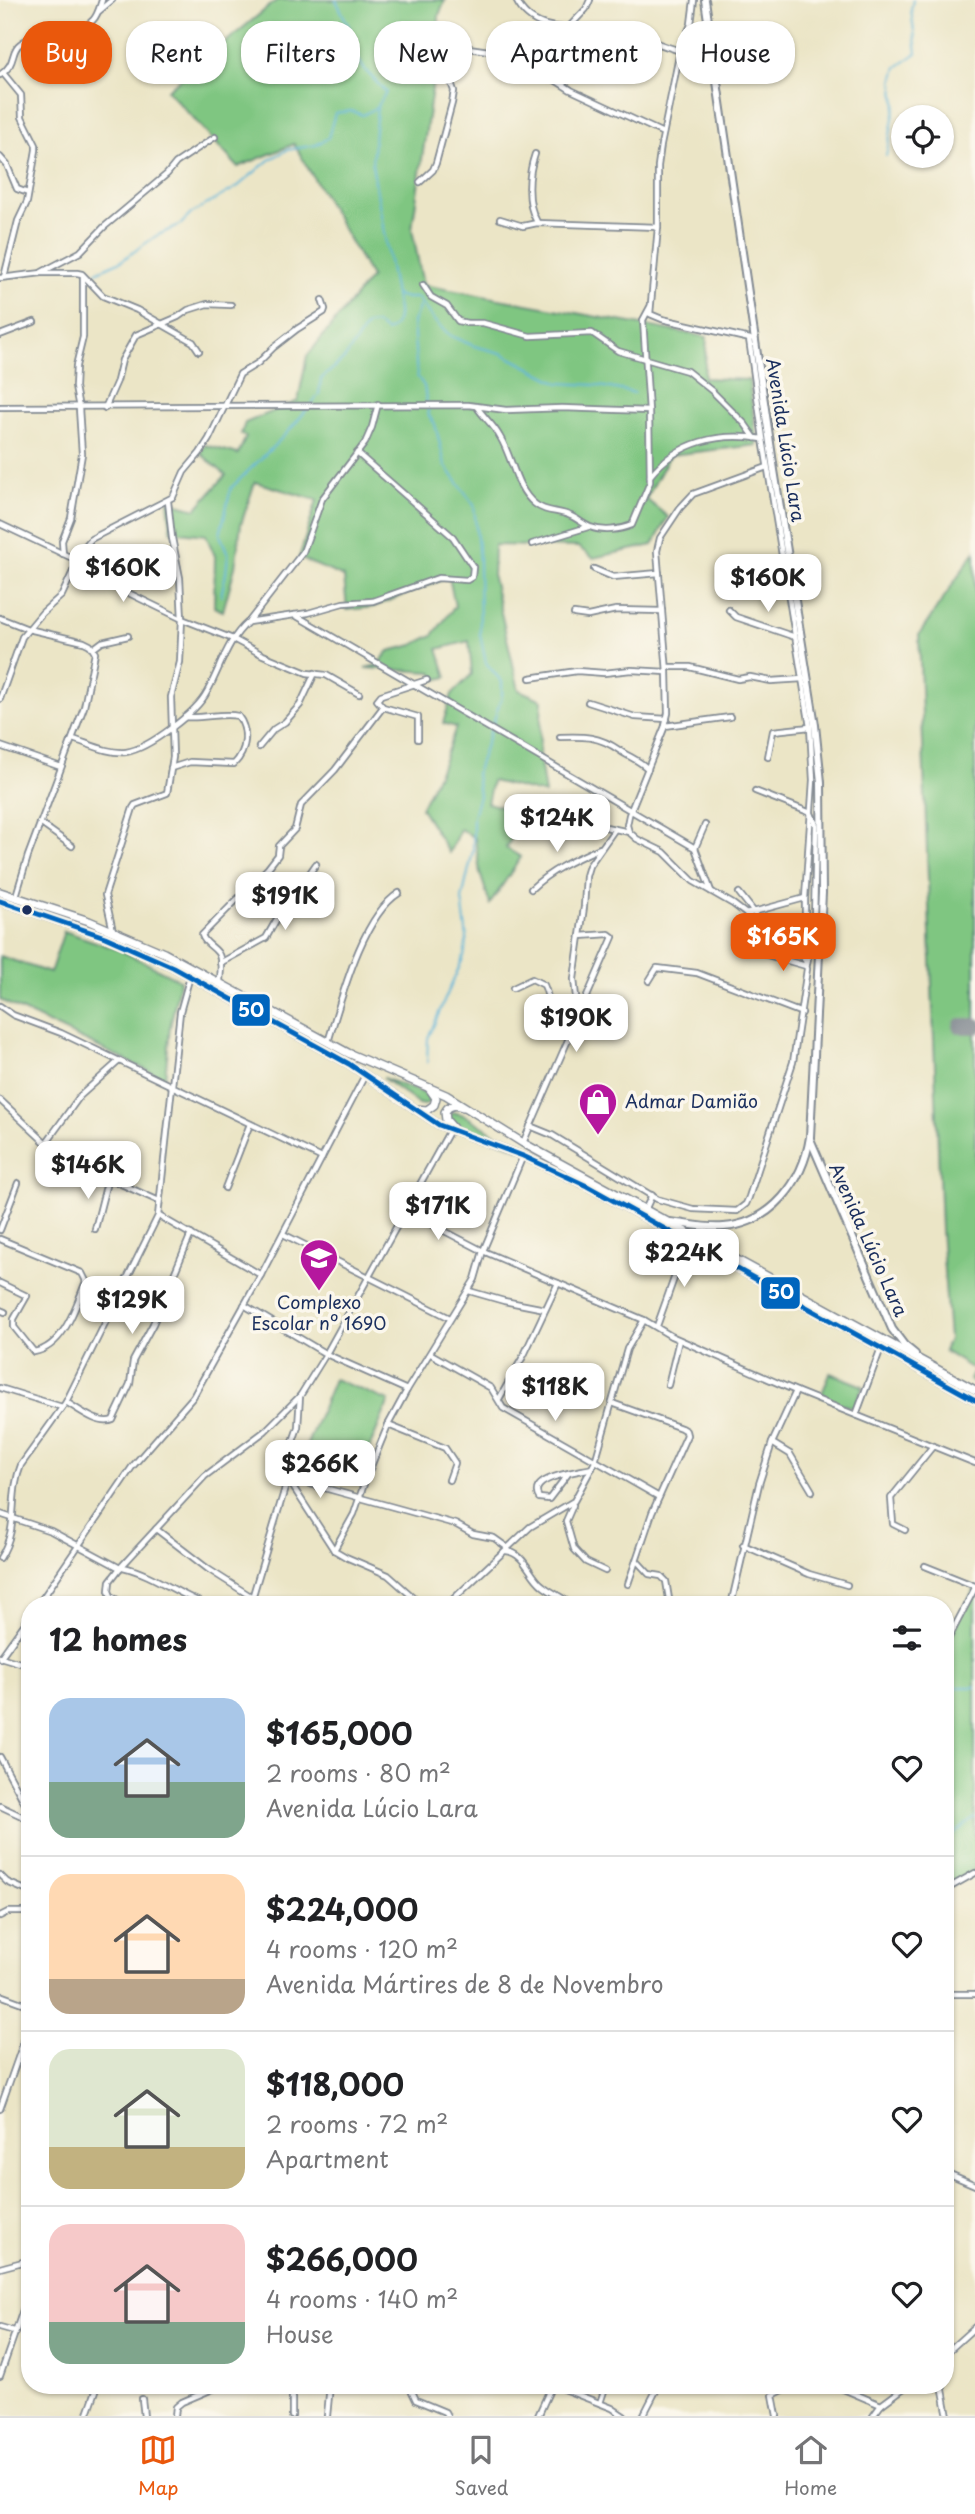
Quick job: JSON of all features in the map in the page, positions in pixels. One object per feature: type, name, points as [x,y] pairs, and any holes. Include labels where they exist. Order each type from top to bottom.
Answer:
[{"type":"main road","name":"Avenida Lúcio Lara","points":[[665,1221],[721,1228],[737,1226],[765,1213],[783,1198],[796,1179],[807,1156],[810,1137],[822,893],[821,782],[815,725],[752,340],[705,0]]},
{"type":"main road","points":[[0,892],[113,931],[164,953],[328,1042],[427,1086],[523,1143],[975,1390]]},
{"type":"main road","points":[[0,901],[105,937],[190,975],[331,1053],[411,1108],[450,1130],[523,1156],[587,1186],[975,1400]]},
{"type":"main road","points":[[411,1108],[422,1111],[434,1105],[436,1098],[427,1086]]},
{"type":"main road","points":[[459,1133],[448,1124],[445,1112],[449,1106],[454,1105],[467,1108]]},
{"type":"main road","name":"Avenida Lúcio Lara","points":[[810,1137],[892,1329],[911,1352],[944,1373]]},
{"type":"street","points":[[0,286],[18,220],[24,209],[36,145],[22,117],[21,95],[2,74],[12,63],[20,43],[41,35],[85,26],[93,20],[102,0]]},
{"type":"street","points":[[98,11],[112,0]]},
{"type":"street","points":[[516,0],[526,15],[536,21]]},
{"type":"street","points":[[575,21],[590,0]]},
{"type":"street","points":[[691,21],[694,0]]},
{"type":"street","points":[[420,182],[436,163],[453,103],[454,91],[448,74],[451,53],[455,46],[486,51]]},
{"type":"street","points":[[676,70],[658,166],[657,227],[650,314],[752,340],[763,439],[810,727],[813,778],[805,898],[806,967]]},
{"type":"street","points":[[562,84],[663,133]]},
{"type":"street","points":[[42,273],[80,252],[104,227],[130,207],[180,160],[215,136]]},
{"type":"street","points":[[535,154],[530,173],[530,199],[537,223]]},
{"type":"street","points":[[0,157],[7,165],[17,189],[28,193]]},
{"type":"street","points":[[500,219],[523,226],[537,223],[657,227]]},
{"type":"street","points":[[1,278],[71,272],[83,276],[103,296],[137,310],[193,342],[199,351]]},
{"type":"street","points":[[63,554],[62,541],[71,518],[82,454],[75,377],[83,337],[83,276]]},
{"type":"street","points":[[423,285],[431,297],[447,306],[458,320],[467,323],[483,323],[530,336],[592,333],[618,351],[687,371],[712,391],[755,438]]},
{"type":"street","points":[[0,699],[22,637],[42,612],[62,595],[75,567],[74,559],[91,539],[173,497],[184,472],[209,439],[240,374],[258,363],[297,329],[324,312],[325,305],[322,300]]},
{"type":"street","points":[[105,408],[130,343],[136,335],[206,304],[231,305]]},
{"type":"street","points":[[532,544],[589,527],[622,529],[632,525],[639,505],[647,493],[650,477],[643,320],[650,307]]},
{"type":"street","points":[[0,335],[34,321]]},
{"type":"street","points":[[0,407],[378,404],[477,406],[506,410],[562,408],[649,411]]},
{"type":"street","points":[[73,739],[124,752],[172,729],[207,694],[233,639],[299,558],[322,499],[365,443],[378,404]]},
{"type":"street","points":[[477,406],[484,420],[500,437],[527,496],[542,509],[569,515],[589,527]]},
{"type":"street","points":[[650,477],[674,452],[692,444],[713,438],[763,439]]},
{"type":"street","points":[[247,622],[344,603],[373,601],[438,578],[467,580],[472,577],[473,567],[453,537],[357,453]]},
{"type":"street","points":[[629,832],[627,825],[631,810],[667,719],[667,670],[658,545],[688,499],[707,488],[768,467]]},
{"type":"street","points":[[113,931],[105,895],[133,808],[167,793],[171,768],[172,697],[180,662],[182,619],[180,578],[168,501]]},
{"type":"street","points":[[0,524],[74,559]]},
{"type":"street","points":[[75,567],[182,619],[285,664],[307,673],[326,675],[359,694]]},
{"type":"street","points":[[594,569],[613,577],[659,573]]},
{"type":"street","points":[[574,614],[588,616],[616,610],[662,611]]},
{"type":"street","points":[[729,610],[736,617],[796,637]]},
{"type":"street","points":[[294,614],[695,848],[711,891]]},
{"type":"street","points":[[0,618],[28,629],[84,642],[94,648]]},
{"type":"street","points":[[94,648],[102,642],[128,636]]},
{"type":"street","points":[[16,897],[40,823],[84,707],[94,648]]},
{"type":"street","points":[[530,678],[577,671],[604,673],[690,667],[738,679],[803,679]]},
{"type":"street","points":[[259,747],[300,705],[315,673]]},
{"type":"street","points":[[418,739],[418,717],[383,707],[377,700],[381,695],[427,680]]},
{"type":"street","points":[[588,702],[635,717],[667,719]]},
{"type":"street","points":[[220,983],[218,953],[205,942],[202,935],[278,855],[279,846],[295,829],[301,805],[335,770],[383,707]]},
{"type":"street","points":[[171,768],[190,762],[234,764],[246,740],[238,716],[230,714],[202,719],[185,717]]},
{"type":"street","points":[[665,726],[730,716]]},
{"type":"street","points":[[768,757],[773,731],[810,727]]},
{"type":"street","points":[[560,737],[576,736],[607,741],[639,760],[648,769]]},
{"type":"street","points":[[0,746],[61,767]]},
{"type":"street","points":[[530,1126],[552,1135],[652,1195],[680,1206],[737,1211],[746,1204],[793,1062],[802,1013],[814,908],[816,825],[811,813],[755,791]]},
{"type":"street","points":[[534,821],[564,818],[629,832],[637,839],[664,852],[693,881],[747,914],[804,959]]},
{"type":"street","points":[[40,823],[72,846]]},
{"type":"street","points":[[695,848],[705,825]]},
{"type":"street","points":[[578,1020],[573,979],[586,876],[589,866],[615,829]]},
{"type":"street","points":[[531,889],[558,868],[601,848]]},
{"type":"street","points":[[220,963],[266,938],[295,887],[305,880],[316,864]]},
{"type":"street","points":[[328,1042],[347,982],[369,928],[379,910],[399,892]]},
{"type":"street","points":[[739,893],[754,912],[758,923]]},
{"type":"street","points":[[747,914],[805,898]]},
{"type":"street","points":[[523,1143],[614,937],[609,934],[580,936]]},
{"type":"street","points":[[767,955],[806,967]]},
{"type":"street","points":[[649,981],[657,968],[692,972],[802,1013]]},
{"type":"street","points":[[0,1558],[11,1538],[17,1475],[21,1465],[64,1405],[158,1216],[170,1086],[180,1012],[190,975]]},
{"type":"street","points":[[513,988],[532,979],[544,985],[553,1023],[570,1038]]},
{"type":"street","points":[[0,1006],[13,1015],[61,1033],[322,1158]]},
{"type":"street","points":[[46,1143],[80,1096],[119,1061]]},
{"type":"street","points":[[44,1596],[132,1467],[193,1397],[283,1234],[365,1075]]},
{"type":"street","points":[[0,1100],[46,1143],[108,1178],[159,1201]]},
{"type":"street","points":[[225,1188],[250,1124]]},
{"type":"street","points":[[111,1596],[108,1591],[110,1581],[205,1476],[265,1431],[300,1396],[450,1130]]},
{"type":"street","points":[[334,1550],[354,1514],[358,1497],[388,1425],[475,1279],[483,1251],[523,1156]]},
{"type":"street","points":[[95,1229],[108,1178]]},
{"type":"street","points":[[0,1230],[18,1183]]},
{"type":"street","points":[[645,1210],[652,1195]]},
{"type":"street","points":[[404,1210],[483,1251],[657,1326],[680,1340],[796,1391],[975,1463]]},
{"type":"street","points":[[158,1216],[261,1275]]},
{"type":"street","points":[[0,1388],[64,1405],[108,1423],[113,1420],[130,1384],[133,1361],[153,1324],[191,1234]]},
{"type":"street","points":[[283,1234],[450,1318]]},
{"type":"street","points":[[0,1239],[82,1273],[86,1281],[65,1327],[57,1338],[45,1350],[34,1352],[13,1327],[27,1296],[0,1284]]},
{"type":"street","points":[[657,1326],[687,1242]]},
{"type":"street","points":[[499,1399],[524,1355],[558,1283]]},
{"type":"street","points":[[469,1291],[545,1309]]},
{"type":"street","points":[[80,1297],[111,1312]]},
{"type":"street","points":[[244,1305],[326,1354],[407,1390]]},
{"type":"street","points":[[605,1571],[586,1563],[573,1549],[566,1521],[595,1462],[627,1349],[643,1320]]},
{"type":"street","points":[[668,1385],[680,1340]]},
{"type":"street","points":[[856,1415],[881,1348]]},
{"type":"street","points":[[431,1354],[491,1388],[503,1408],[659,1497]]},
{"type":"street","points":[[732,1596],[759,1483],[772,1443],[796,1391]]},
{"type":"street","points":[[252,1596],[288,1478],[288,1456],[298,1427],[300,1396]]},
{"type":"street","points":[[612,1403],[686,1431],[686,1441],[659,1497],[628,1584]]},
{"type":"street","points":[[388,1425],[444,1448],[455,1463],[449,1480]]},
{"type":"street","points":[[772,1443],[790,1454],[812,1491]]},
{"type":"street","points":[[905,1530],[893,1524],[891,1498],[933,1446]]},
{"type":"street","points":[[568,1474],[549,1499],[538,1498],[538,1484],[568,1474],[592,1468]]},
{"type":"street","points":[[288,1478],[455,1524],[473,1534],[494,1538],[507,1546],[507,1550]]},
{"type":"street","points":[[288,1478],[334,1550],[346,1558],[388,1575],[412,1596]]},
{"type":"street","points":[[457,1596],[530,1527],[574,1501]]},
{"type":"street","points":[[0,1514],[80,1545],[121,1568],[147,1574],[169,1589],[186,1596]]},
{"type":"street","points":[[156,1529],[208,1569],[250,1596]]},
{"type":"street","points":[[743,1545],[809,1574],[847,1585]]},
{"type":"street","points":[[507,1550],[513,1552],[532,1570],[537,1581],[558,1596]]},
{"type":"street","points":[[637,1561],[649,1574],[661,1576],[666,1581],[668,1596]]},
{"type":"street","points":[[925,1566],[975,1587],[954,1628]]},
{"type":"street","points":[[21,1628],[0,1657],[21,1663]]},
{"type":"street","points":[[0,1756],[21,1795]]},
{"type":"street","points":[[0,1806],[21,1816]]},
{"type":"street","points":[[954,1885],[975,1873]]},
{"type":"street","points":[[0,1875],[7,1882],[21,1888]]},
{"type":"street","points":[[0,1916],[8,1912],[21,1912]]},
{"type":"street","points":[[954,1992],[975,1994]]},
{"type":"street","points":[[0,1995],[21,2003]]},
{"type":"street","points":[[0,2109],[21,2050]]},
{"type":"street","points":[[954,2176],[975,2185]]},
{"type":"street","points":[[0,2268],[21,2262]]},
{"type":"street","points":[[0,2376],[21,2313]]},
{"type":"street","points":[[0,2327],[14,2331]]},
{"type":"street","points":[[954,2346],[975,2327]]},
{"type":"street","points":[[87,2416],[94,2394]]},
{"type":"street","points":[[176,2416],[176,2407],[201,2394]]},
{"type":"street","points":[[292,2394],[292,2416]]},
{"type":"street","points":[[327,2416],[329,2394]]},
{"type":"street","points":[[413,2394],[416,2400],[445,2412],[447,2416]]},
{"type":"street","points":[[538,2416],[549,2394]]},
{"type":"street","points":[[576,2394],[624,2416]]},
{"type":"street","points":[[600,2403],[603,2394]]},
{"type":"street","points":[[643,2416],[654,2394]]},
{"type":"street","points":[[776,2394],[773,2395],[777,2416]]},
{"type":"street","points":[[855,2394],[881,2405]]},
{"type":"street","points":[[873,2416],[881,2405],[896,2394]]},
{"type":"street","points":[[944,2394],[948,2416]]},
{"type":"street","points":[[142,2399],[144,2416]]},
{"type":"green space","points":[[277,0],[445,0],[439,21],[374,21],[374,84],[433,84],[412,229],[423,285],[707,337],[704,378],[749,380],[757,445],[670,455],[646,499],[668,517],[653,545],[593,558],[578,547],[494,545],[493,578],[519,690],[542,700],[539,754],[545,794],[492,781],[487,803],[526,813],[506,848],[521,857],[490,904],[480,873],[475,838],[460,829],[449,853],[421,808],[441,768],[456,727],[443,723],[452,694],[472,674],[469,641],[438,649],[447,677],[435,680],[432,672],[365,668],[377,665],[389,651],[413,645],[433,635],[455,606],[449,577],[373,607],[347,610],[344,577],[299,558],[317,500],[255,482],[241,524],[235,567],[223,611],[214,607],[215,556],[206,535],[171,531],[168,501],[196,509],[226,475],[200,453],[205,445],[238,454],[246,437],[241,434],[245,423],[298,401],[307,356],[371,277],[294,144],[238,167],[167,90],[174,84],[227,84],[227,41],[241,29],[241,84],[360,84],[360,21],[251,21]]},
{"type":"green space","points":[[975,551],[975,1384],[969,1380],[974,1370],[944,1351],[949,1339],[941,1230],[919,635]]},
{"type":"green space","points":[[64,931],[122,951],[180,980],[170,1027],[165,1079],[0,1000],[0,956],[50,973]]},
{"type":"green space","points":[[383,1078],[423,1093],[429,1102],[425,1105],[419,1104]]},
{"type":"green space","points":[[452,1112],[464,1115],[520,1149],[455,1124],[449,1118]]},
{"type":"green space","points":[[830,1373],[863,1386],[854,1409],[821,1396]]},
{"type":"green space","points":[[334,1379],[389,1401],[355,1482],[301,1459]]},
{"type":"green space","points":[[975,1588],[975,1873],[954,1885],[954,1628]]},
{"type":"waterway","points":[[96,272],[121,261],[156,236],[180,225],[192,213],[237,187],[269,160],[287,150],[316,145],[328,138],[335,113],[351,111],[363,115],[377,107],[386,92],[356,56],[350,29],[336,0]]},
{"type":"waterway","points":[[886,156],[896,103],[893,81],[897,67],[917,53],[911,10],[913,0]]},
{"type":"waterway","points":[[377,107],[372,164],[395,295],[418,298],[421,303],[413,322],[417,376],[424,386],[429,416],[435,424],[445,465],[474,505],[479,560],[480,634],[486,663],[502,682],[502,696],[476,774],[479,796],[473,816],[473,851],[462,899],[467,939],[464,956],[428,1038],[427,1063]]},
{"type":"waterway","points":[[312,404],[319,394],[321,379],[345,358],[367,325],[376,324],[387,332],[395,325],[398,312],[395,296]]},
{"type":"waterway","points":[[421,303],[437,324],[451,336],[501,353],[559,383],[595,385],[635,393]]},
{"type":"waterway","points":[[221,596],[228,554],[220,535],[231,488],[289,431],[308,408]]},
{"type":"waterway","points":[[954,1687],[975,1687]]},
{"type":"waterway","points":[[954,1833],[975,1818]]},
{"type":"taxiway","points":[[961,1026],[975,1026]]},
{"type":"transit line","name":"50","points":[[0,901],[105,937],[173,967],[349,1064],[439,1125],[523,1156],[587,1186],[975,1400]]},
{"type":"place","name":"Admar Damião","points":[[598,1136]]},
{"type":"place","name":"Complexo Escolar nº 1690","points":[[319,1292]]}]
